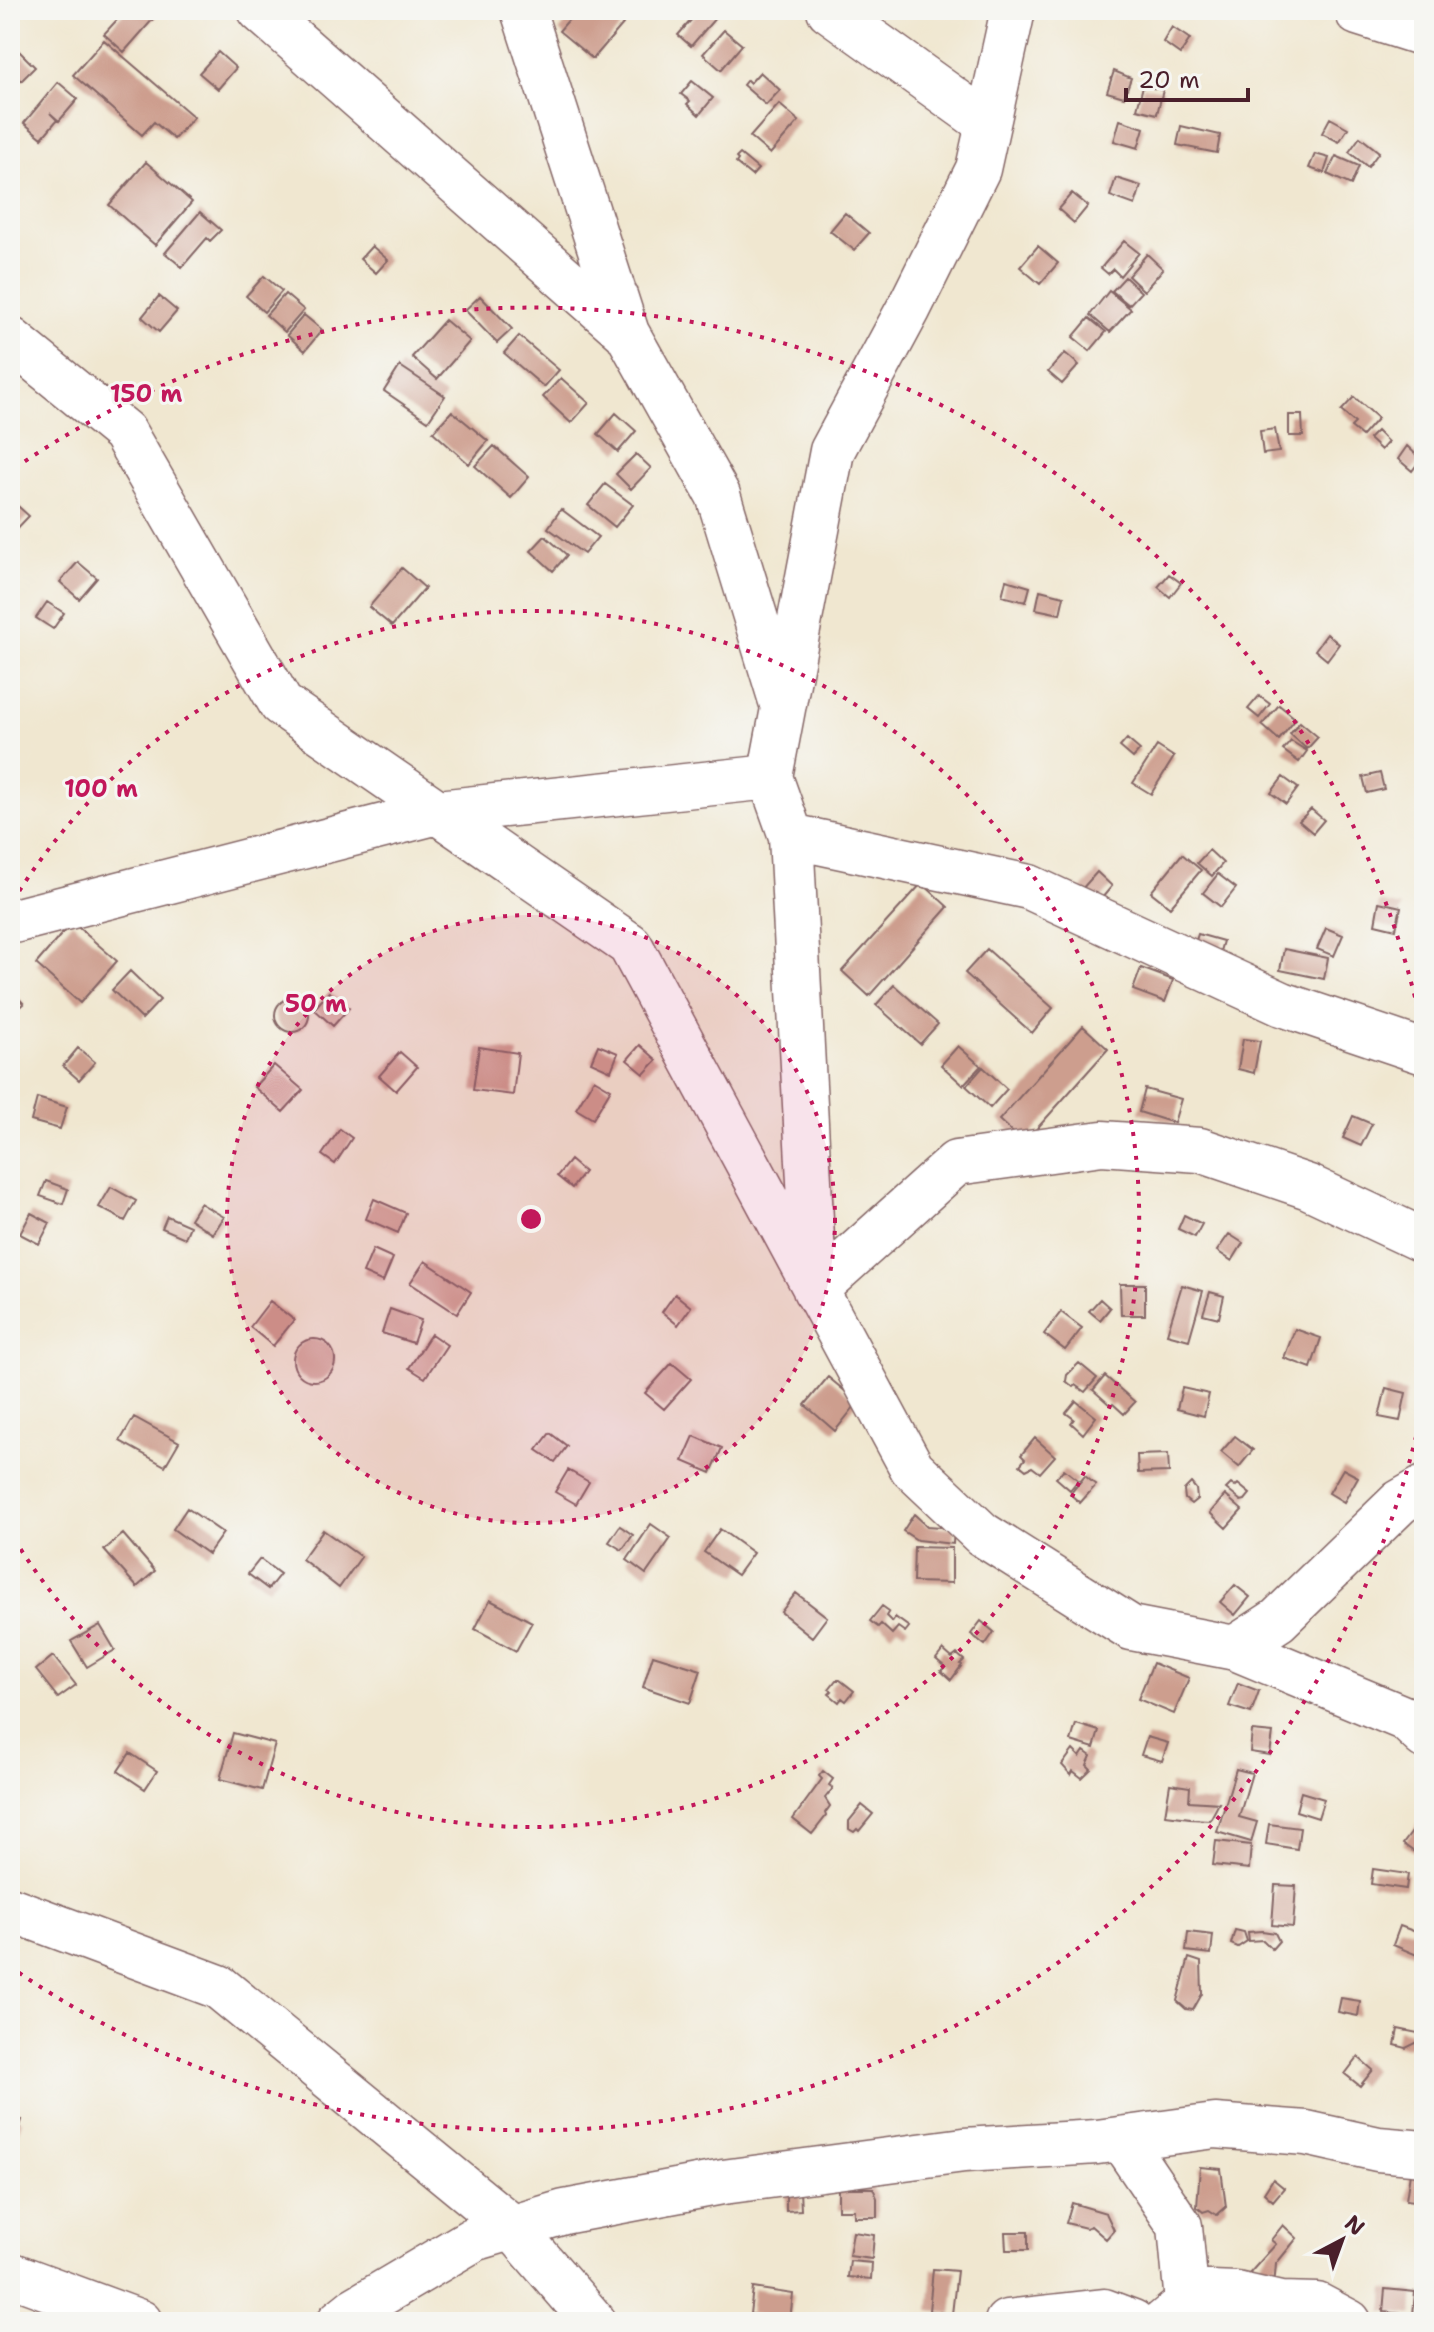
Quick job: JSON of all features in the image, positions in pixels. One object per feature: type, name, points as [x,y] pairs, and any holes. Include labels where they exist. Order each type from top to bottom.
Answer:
[{"type":"street","points":[[260,10],[627,333]]},
{"type":"street","points":[[523,10],[627,333],[718,495],[783,707]]},
{"type":"street","points":[[829,10],[988,124]]},
{"type":"street","points":[[815,1290],[791,836],[770,777],[832,451],[909,308],[978,169],[1013,10]]},
{"type":"street","points":[[1355,11],[1424,34]]},
{"type":"street","points":[[10,339],[124,432],[281,704],[630,945],[912,1468],[982,1534],[1131,1628],[1235,1648],[1406,1719],[1424,1736]]},
{"type":"street","points":[[10,922],[438,812],[770,777]]},
{"type":"street","points":[[791,836],[1029,887],[1282,1004],[1424,1052]]},
{"type":"street","points":[[815,1290],[956,1163],[1102,1143],[1200,1150],[1309,1187],[1424,1241]]},
{"type":"street","points":[[1235,1648],[1278,1620],[1400,1502],[1424,1488]]},
{"type":"street","points":[[10,1909],[219,1987],[513,2228],[594,2322]]},
{"type":"street","points":[[339,2322],[474,2239],[564,2212],[723,2182],[964,2150],[1097,2142],[1215,2126],[1306,2133],[1378,2149],[1424,2153]]},
{"type":"street","points":[[1121,2139],[1180,2226],[1175,2307],[1236,2294],[1280,2304],[1317,2305],[1349,2322]]},
{"type":"street","points":[[10,2274],[140,2322]]},
{"type":"street","points":[[1007,2322],[1104,2311],[1133,2322]]},
{"type":"building","points":[[126,10],[161,10],[124,52],[104,34]]},
{"type":"building","points":[[577,10],[607,10],[623,24],[593,59],[559,31]]},
{"type":"building","points":[[700,10],[708,10],[716,17],[691,46],[678,35]]},
{"type":"building","points":[[1172,27],[1190,39],[1180,54],[1163,42]]},
{"type":"building","points":[[724,30],[742,45],[721,70],[703,54]]},
{"type":"building","points":[[104,40],[194,117],[174,139],[154,122],[142,135],[73,75]]},
{"type":"building","points":[[16,48],[35,67],[21,81],[10,69],[10,54]]},
{"type":"building","points":[[218,52],[236,68],[218,89],[199,73]]},
{"type":"building","points":[[1114,71],[1131,78],[1124,97],[1107,92]]},
{"type":"building","points":[[760,72],[780,90],[766,105],[743,85],[747,80],[750,83]]},
{"type":"building","points":[[692,81],[713,98],[699,115],[681,94]]},
{"type":"building","points":[[58,82],[78,99],[59,121],[50,113],[57,120],[42,138],[24,123]]},
{"type":"building","points":[[1143,86],[1163,90],[1157,114],[1137,109]]},
{"type":"building","points":[[779,104],[799,121],[770,154],[750,137]]},
{"type":"building","points":[[1330,118],[1348,128],[1339,142],[1322,133]]},
{"type":"building","points":[[1120,120],[1144,128],[1138,148],[1114,141]]},
{"type":"building","points":[[1181,126],[1220,135],[1217,153],[1177,145]]},
{"type":"building","points":[[1360,137],[1379,152],[1368,167],[1349,152]]},
{"type":"building","points":[[740,154],[758,169],[752,176],[736,163]]},
{"type":"building","points":[[1315,154],[1329,158],[1324,173],[1309,168]]},
{"type":"building","points":[[1336,156],[1359,166],[1351,185],[1327,174]]},
{"type":"building","points":[[146,162],[192,202],[155,245],[109,205]]},
{"type":"building","points":[[1116,178],[1141,186],[1135,205],[1110,196]]},
{"type":"building","points":[[1072,193],[1088,206],[1074,223],[1058,209]]},
{"type":"building","points":[[200,212],[221,230],[210,241],[207,238],[182,267],[165,253]]},
{"type":"building","points":[[845,213],[869,233],[854,250],[830,231]]},
{"type":"building","points":[[1124,241],[1139,253],[1120,276],[1113,269],[1108,274],[1101,268]]},
{"type":"building","points":[[372,246],[388,260],[376,273],[360,259]]},
{"type":"building","points":[[1038,246],[1058,263],[1040,284],[1020,267]]},
{"type":"building","points":[[1147,254],[1163,269],[1144,291],[1128,276]]},
{"type":"building","points":[[264,276],[282,291],[264,312],[246,296]]},
{"type":"building","points":[[1125,277],[1141,292],[1129,305],[1112,291]]},
{"type":"building","points":[[1109,291],[1131,309],[1110,332],[1090,315]]},
{"type":"building","points":[[285,294],[304,310],[285,332],[266,315]]},
{"type":"building","points":[[159,296],[177,311],[159,332],[142,317]]},
{"type":"building","points":[[480,296],[512,329],[497,343],[465,310]]},
{"type":"building","points":[[304,315],[322,330],[305,351],[287,335]]},
{"type":"building","points":[[1089,318],[1106,332],[1090,351],[1073,337]]},
{"type":"building","points":[[445,320],[470,341],[437,379],[412,357]]},
{"type":"building","points":[[519,336],[559,370],[544,387],[504,353]]},
{"type":"building","points":[[1065,353],[1079,365],[1062,384],[1048,372]]},
{"type":"building","points":[[400,366],[445,396],[428,421],[384,391]]},
{"type":"building","points":[[561,378],[589,403],[571,423],[543,397]]},
{"type":"building","points":[[1354,397],[1378,418],[1362,436],[1351,427],[1355,423],[1341,411]]},
{"type":"building","points":[[452,411],[488,441],[469,464],[433,432]]},
{"type":"building","points":[[616,413],[636,431],[618,452],[598,434]]},
{"type":"building","points":[[1289,415],[1302,415],[1303,436],[1289,436]]},
{"type":"building","points":[[1275,429],[1279,452],[1263,454],[1260,431]]},
{"type":"building","points":[[1377,431],[1388,442],[1381,450],[1369,439]]},
{"type":"building","points":[[494,446],[529,477],[511,498],[475,466]]},
{"type":"building","points":[[1407,446],[1421,459],[1412,471],[1398,459]]},
{"type":"building","points":[[636,454],[651,468],[631,489],[616,474]]},
{"type":"building","points":[[605,484],[633,505],[615,527],[588,505]]},
{"type":"building","points":[[10,499],[29,516],[10,536]]},
{"type":"building","points":[[561,509],[598,537],[584,554],[548,528]]},
{"type":"building","points":[[545,536],[567,555],[553,571],[531,551]]},
{"type":"building","points":[[78,562],[97,578],[79,599],[60,582]]},
{"type":"building","points":[[402,568],[425,588],[392,626],[369,607]]},
{"type":"building","points":[[1169,574],[1181,583],[1170,597],[1158,587]]},
{"type":"building","points":[[1006,580],[1030,587],[1026,602],[1002,596]]},
{"type":"building","points":[[1040,590],[1064,596],[1060,614],[1036,609]]},
{"type":"building","points":[[47,602],[64,613],[53,629],[36,618]]},
{"type":"building","points":[[1327,634],[1339,644],[1327,660],[1315,650]]},
{"type":"building","points":[[1259,696],[1270,704],[1259,718],[1248,709]]},
{"type":"building","points":[[1279,705],[1296,719],[1279,740],[1262,725]]},
{"type":"building","points":[[1300,722],[1318,737],[1307,749],[1290,734]]},
{"type":"building","points":[[1127,739],[1140,750],[1133,758],[1120,747]]},
{"type":"building","points":[[1291,741],[1307,751],[1299,762],[1283,750]]},
{"type":"building","points":[[1157,746],[1174,757],[1151,794],[1133,783]]},
{"type":"building","points":[[1380,773],[1384,789],[1367,793],[1363,777]]},
{"type":"building","points":[[1283,777],[1298,788],[1286,804],[1271,793]]},
{"type":"building","points":[[1311,809],[1324,820],[1313,833],[1299,821]]},
{"type":"building","points":[[1209,850],[1223,863],[1212,876],[1197,863]]},
{"type":"building","points":[[1182,854],[1201,870],[1170,907],[1151,892]]},
{"type":"building","points":[[1097,872],[1112,886],[1097,904],[1081,890]]},
{"type":"building","points":[[1218,874],[1236,888],[1221,907],[1203,893]]},
{"type":"building","points":[[922,883],[948,907],[869,996],[842,971]]},
{"type":"building","points":[[1379,902],[1401,907],[1396,929],[1375,924]]},
{"type":"building","points":[[72,922],[117,961],[80,1003],[36,964]]},
{"type":"building","points":[[1326,928],[1343,935],[1334,956],[1317,949]]},
{"type":"building","points":[[1198,934],[1223,941],[1218,958],[1193,950]]},
{"type":"building","points":[[987,949],[1053,1008],[1032,1033],[965,973]]},
{"type":"building","points":[[1284,949],[1328,958],[1324,979],[1280,970]]},
{"type":"building","points":[[1141,968],[1173,980],[1165,1002],[1133,990]]},
{"type":"building","points":[[130,971],[160,1000],[142,1019],[112,990]]},
{"type":"building","points":[[894,985],[938,1024],[920,1044],[876,1005]]},
{"type":"building","points":[[10,989],[24,1004],[10,1016]]},
{"type":"building","points":[[329,992],[349,1008],[333,1026],[314,1009]]},
{"type":"building","points":[[292,998],[304,1003],[309,1015],[304,1027],[292,1032],[280,1027],[275,1015],[280,1003]]},
{"type":"building","points":[[1083,1026],[1108,1049],[1024,1143],[999,1120]]},
{"type":"building","points":[[1243,1039],[1260,1041],[1254,1073],[1238,1069]]},
{"type":"building","points":[[598,1045],[618,1053],[611,1071],[591,1062]]},
{"type":"building","points":[[640,1045],[657,1060],[644,1074],[627,1060]]},
{"type":"building","points":[[958,1046],[981,1066],[963,1085],[941,1065]]},
{"type":"building","points":[[479,1047],[518,1053],[513,1095],[473,1090]]},
{"type":"building","points":[[78,1048],[95,1062],[79,1080],[63,1066]]},
{"type":"building","points":[[400,1052],[417,1067],[396,1091],[379,1076]]},
{"type":"building","points":[[274,1065],[303,1090],[283,1112],[254,1087]]},
{"type":"building","points":[[983,1067],[1007,1089],[990,1108],[966,1086]]},
{"type":"building","points":[[594,1079],[611,1089],[593,1119],[576,1109]]},
{"type":"building","points":[[1145,1089],[1181,1099],[1174,1123],[1139,1112]]},
{"type":"building","points":[[37,1098],[67,1107],[60,1129],[31,1121]]},
{"type":"building","points":[[1353,1116],[1372,1124],[1361,1146],[1343,1138]]},
{"type":"building","points":[[340,1129],[352,1138],[335,1164],[322,1155]]},
{"type":"building","points":[[570,1160],[584,1172],[572,1188],[557,1176]]},
{"type":"building","points":[[46,1181],[68,1189],[63,1204],[40,1196]]},
{"type":"building","points":[[111,1187],[136,1201],[125,1221],[99,1207]]},
{"type":"building","points":[[374,1199],[406,1213],[398,1233],[366,1219]]},
{"type":"building","points":[[200,1203],[224,1217],[213,1234],[190,1219]]},
{"type":"building","points":[[31,1213],[50,1223],[39,1244],[20,1234]]},
{"type":"building","points":[[1184,1215],[1202,1224],[1195,1237],[1178,1229]]},
{"type":"building","points":[[167,1216],[190,1226],[185,1238],[162,1228]]},
{"type":"building","points":[[1229,1234],[1243,1243],[1232,1261],[1217,1251]]},
{"type":"building","points":[[373,1249],[393,1258],[383,1282],[363,1273]]},
{"type":"building","points":[[425,1261],[471,1292],[457,1314],[410,1283]]},
{"type":"building","points":[[1120,1284],[1145,1284],[1145,1315],[1121,1315]]},
{"type":"building","points":[[1182,1285],[1203,1291],[1189,1340],[1167,1334]]},
{"type":"building","points":[[1210,1292],[1224,1296],[1219,1318],[1203,1314]]},
{"type":"building","points":[[675,1294],[691,1307],[678,1325],[662,1312]]},
{"type":"building","points":[[1100,1299],[1110,1308],[1100,1320],[1089,1311]]},
{"type":"building","points":[[270,1301],[294,1320],[273,1346],[250,1327]]},
{"type":"building","points":[[390,1309],[421,1320],[413,1343],[382,1333]]},
{"type":"building","points":[[1061,1312],[1082,1328],[1065,1350],[1044,1334]]},
{"type":"building","points":[[1295,1329],[1321,1338],[1311,1368],[1284,1358]]},
{"type":"building","points":[[431,1334],[447,1345],[425,1378],[409,1368]]},
{"type":"building","points":[[314,1339],[329,1345],[335,1360],[329,1375],[314,1381],[299,1375],[293,1360],[299,1345]]},
{"type":"building","points":[[672,1363],[691,1379],[664,1409],[645,1393]]},
{"type":"building","points":[[1079,1363],[1097,1378],[1085,1392],[1066,1381],[1067,1375]]},
{"type":"building","points":[[1105,1376],[1135,1402],[1124,1414],[1093,1390]]},
{"type":"building","points":[[828,1377],[858,1402],[835,1431],[805,1405]]},
{"type":"building","points":[[1182,1388],[1209,1394],[1204,1416],[1177,1409]]},
{"type":"building","points":[[1386,1388],[1406,1393],[1400,1421],[1379,1417]]},
{"type":"building","points":[[1076,1401],[1096,1417],[1083,1434],[1071,1423],[1074,1419],[1066,1413]]},
{"type":"building","points":[[134,1417],[179,1442],[165,1466],[120,1441]]},
{"type":"building","points":[[550,1433],[567,1446],[555,1462],[537,1450]]},
{"type":"building","points":[[694,1436],[722,1448],[711,1473],[683,1461]]},
{"type":"building","points":[[1235,1436],[1253,1450],[1239,1467],[1221,1452]]},
{"type":"building","points":[[1035,1438],[1055,1456],[1040,1473],[1032,1467],[1026,1470],[1020,1465],[1025,1459],[1021,1455]]},
{"type":"building","points":[[1168,1454],[1169,1472],[1138,1473],[1137,1455]]},
{"type":"building","points":[[1064,1469],[1078,1480],[1070,1490],[1056,1478]]},
{"type":"building","points":[[1343,1469],[1358,1477],[1344,1502],[1329,1493]]},
{"type":"building","points":[[568,1470],[589,1482],[576,1504],[555,1492]]},
{"type":"building","points":[[1085,1476],[1096,1485],[1080,1503],[1070,1494]]},
{"type":"building","points":[[1191,1483],[1196,1489],[1197,1499],[1191,1504],[1185,1499],[1184,1490]]},
{"type":"building","points":[[1231,1484],[1235,1487],[1238,1484],[1250,1494],[1241,1501],[1226,1489]]},
{"type":"building","points":[[1225,1495],[1242,1510],[1226,1528],[1210,1513]]},
{"type":"building","points":[[187,1508],[223,1533],[208,1554],[173,1529]]},
{"type":"building","points":[[914,1514],[927,1526],[954,1528],[953,1544],[917,1540],[903,1531]]},
{"type":"building","points":[[651,1524],[671,1538],[646,1574],[627,1560]]},
{"type":"building","points":[[620,1526],[633,1535],[622,1550],[609,1542]]},
{"type":"building","points":[[720,1529],[753,1553],[737,1575],[704,1552]]},
{"type":"building","points":[[323,1530],[361,1557],[339,1588],[302,1559]]},
{"type":"building","points":[[123,1534],[155,1571],[137,1587],[104,1550]]},
{"type":"building","points":[[914,1547],[952,1548],[952,1583],[913,1582]]},
{"type":"building","points":[[260,1559],[280,1574],[268,1589],[248,1574]]},
{"type":"building","points":[[1235,1585],[1250,1597],[1235,1615],[1220,1602]]},
{"type":"building","points":[[796,1593],[827,1617],[812,1637],[781,1612]]},
{"type":"building","points":[[490,1600],[532,1622],[516,1651],[475,1629]]},
{"type":"building","points":[[882,1606],[889,1611],[886,1616],[892,1622],[895,1617],[909,1627],[905,1632],[898,1627],[892,1634],[881,1624],[878,1627],[870,1621]]},
{"type":"building","points":[[981,1621],[994,1632],[985,1645],[971,1634]]},
{"type":"building","points":[[100,1625],[115,1650],[87,1667],[71,1641]]},
{"type":"building","points":[[943,1650],[952,1658],[957,1654],[964,1660],[951,1680],[941,1671],[945,1667],[936,1659]]},
{"type":"building","points":[[653,1655],[701,1670],[690,1703],[643,1687]]},
{"type":"building","points":[[53,1656],[76,1685],[58,1698],[36,1670]]},
{"type":"building","points":[[1153,1663],[1189,1678],[1174,1714],[1138,1699]]},
{"type":"building","points":[[836,1680],[854,1691],[846,1701],[842,1698],[839,1702],[829,1694]]},
{"type":"building","points":[[1238,1683],[1259,1691],[1251,1713],[1229,1706]]},
{"type":"building","points":[[1076,1724],[1099,1731],[1094,1748],[1071,1741]]},
{"type":"building","points":[[1252,1731],[1273,1733],[1270,1755],[1250,1752]]},
{"type":"building","points":[[233,1733],[275,1744],[262,1790],[220,1779]]},
{"type":"building","points":[[1147,1737],[1168,1743],[1162,1761],[1141,1755]]},
{"type":"building","points":[[1073,1750],[1080,1757],[1084,1751],[1091,1756],[1087,1765],[1091,1769],[1082,1778],[1073,1771],[1071,1775],[1062,1765]]},
{"type":"building","points":[[130,1753],[157,1771],[145,1789],[118,1771]]},
{"type":"building","points":[[1236,1769],[1252,1773],[1239,1817],[1257,1822],[1251,1842],[1217,1832]]},
{"type":"building","points":[[823,1771],[833,1779],[829,1785],[833,1788],[825,1798],[830,1806],[812,1834],[793,1819],[822,1779],[819,1776]]},
{"type":"building","points":[[1170,1784],[1190,1787],[1189,1801],[1219,1803],[1210,1820],[1165,1815]]},
{"type":"building","points":[[1301,1792],[1324,1799],[1318,1818],[1296,1811]]},
{"type":"building","points":[[862,1805],[873,1814],[859,1831],[854,1832],[849,1829],[849,1821]]},
{"type":"building","points":[[1424,1816],[1424,1859],[1403,1844]]},
{"type":"building","points":[[1269,1824],[1300,1828],[1297,1849],[1266,1844]]},
{"type":"building","points":[[1216,1841],[1251,1845],[1249,1869],[1213,1865]]},
{"type":"building","points":[[1373,1869],[1408,1874],[1406,1889],[1371,1884]]},
{"type":"building","points":[[1275,1885],[1296,1886],[1293,1927],[1272,1925]]},
{"type":"building","points":[[1400,1926],[1424,1935],[1424,1958],[1393,1945]]},
{"type":"building","points":[[1235,1930],[1244,1932],[1247,1941],[1238,1947],[1231,1944]]},
{"type":"building","points":[[1188,1932],[1213,1935],[1211,1954],[1186,1951]]},
{"type":"building","points":[[1248,1932],[1275,1933],[1279,1941],[1272,1949],[1263,1940],[1249,1941]]},
{"type":"building","points":[[1189,1958],[1201,1962],[1202,1994],[1193,2010],[1186,2009],[1177,2001]]},
{"type":"building","points":[[1341,1998],[1360,2001],[1358,2016],[1338,2012]]},
{"type":"building","points":[[1398,2029],[1418,2033],[1420,2041],[1406,2048],[1395,2045]]},
{"type":"building","points":[[1358,2057],[1373,2070],[1360,2086],[1345,2074]]},
{"type":"building","points":[[10,2116],[22,2120],[14,2146],[10,2145]]},
{"type":"building","points":[[1412,2159],[1424,2162],[1424,2202],[1406,2200]]},
{"type":"building","points":[[1200,2167],[1221,2169],[1226,2207],[1217,2215],[1209,2210],[1203,2212],[1197,2207]]},
{"type":"building","points":[[1273,2179],[1284,2188],[1273,2201],[1264,2193]]},
{"type":"building","points":[[838,2188],[873,2188],[877,2198],[877,2217],[854,2217],[854,2210],[838,2210]]},
{"type":"building","points":[[800,2191],[801,2210],[786,2211],[786,2192]]},
{"type":"building","points":[[1072,2203],[1106,2213],[1114,2230],[1106,2239],[1091,2226],[1086,2228],[1066,2223]]},
{"type":"building","points":[[1283,2225],[1297,2238],[1276,2264],[1274,2287],[1249,2285],[1249,2274],[1276,2244],[1271,2240]]},
{"type":"building","points":[[853,2232],[874,2235],[872,2259],[849,2256]]},
{"type":"building","points":[[1005,2232],[1028,2232],[1028,2250],[1006,2250]]},
{"type":"building","points":[[850,2261],[872,2263],[871,2279],[848,2277]]},
{"type":"building","points":[[933,2269],[957,2271],[952,2314],[929,2311]]},
{"type":"building","points":[[753,2288],[793,2294],[790,2320],[750,2314]]},
{"type":"building","points":[[1385,2289],[1415,2292],[1413,2315],[1383,2312]]}]
